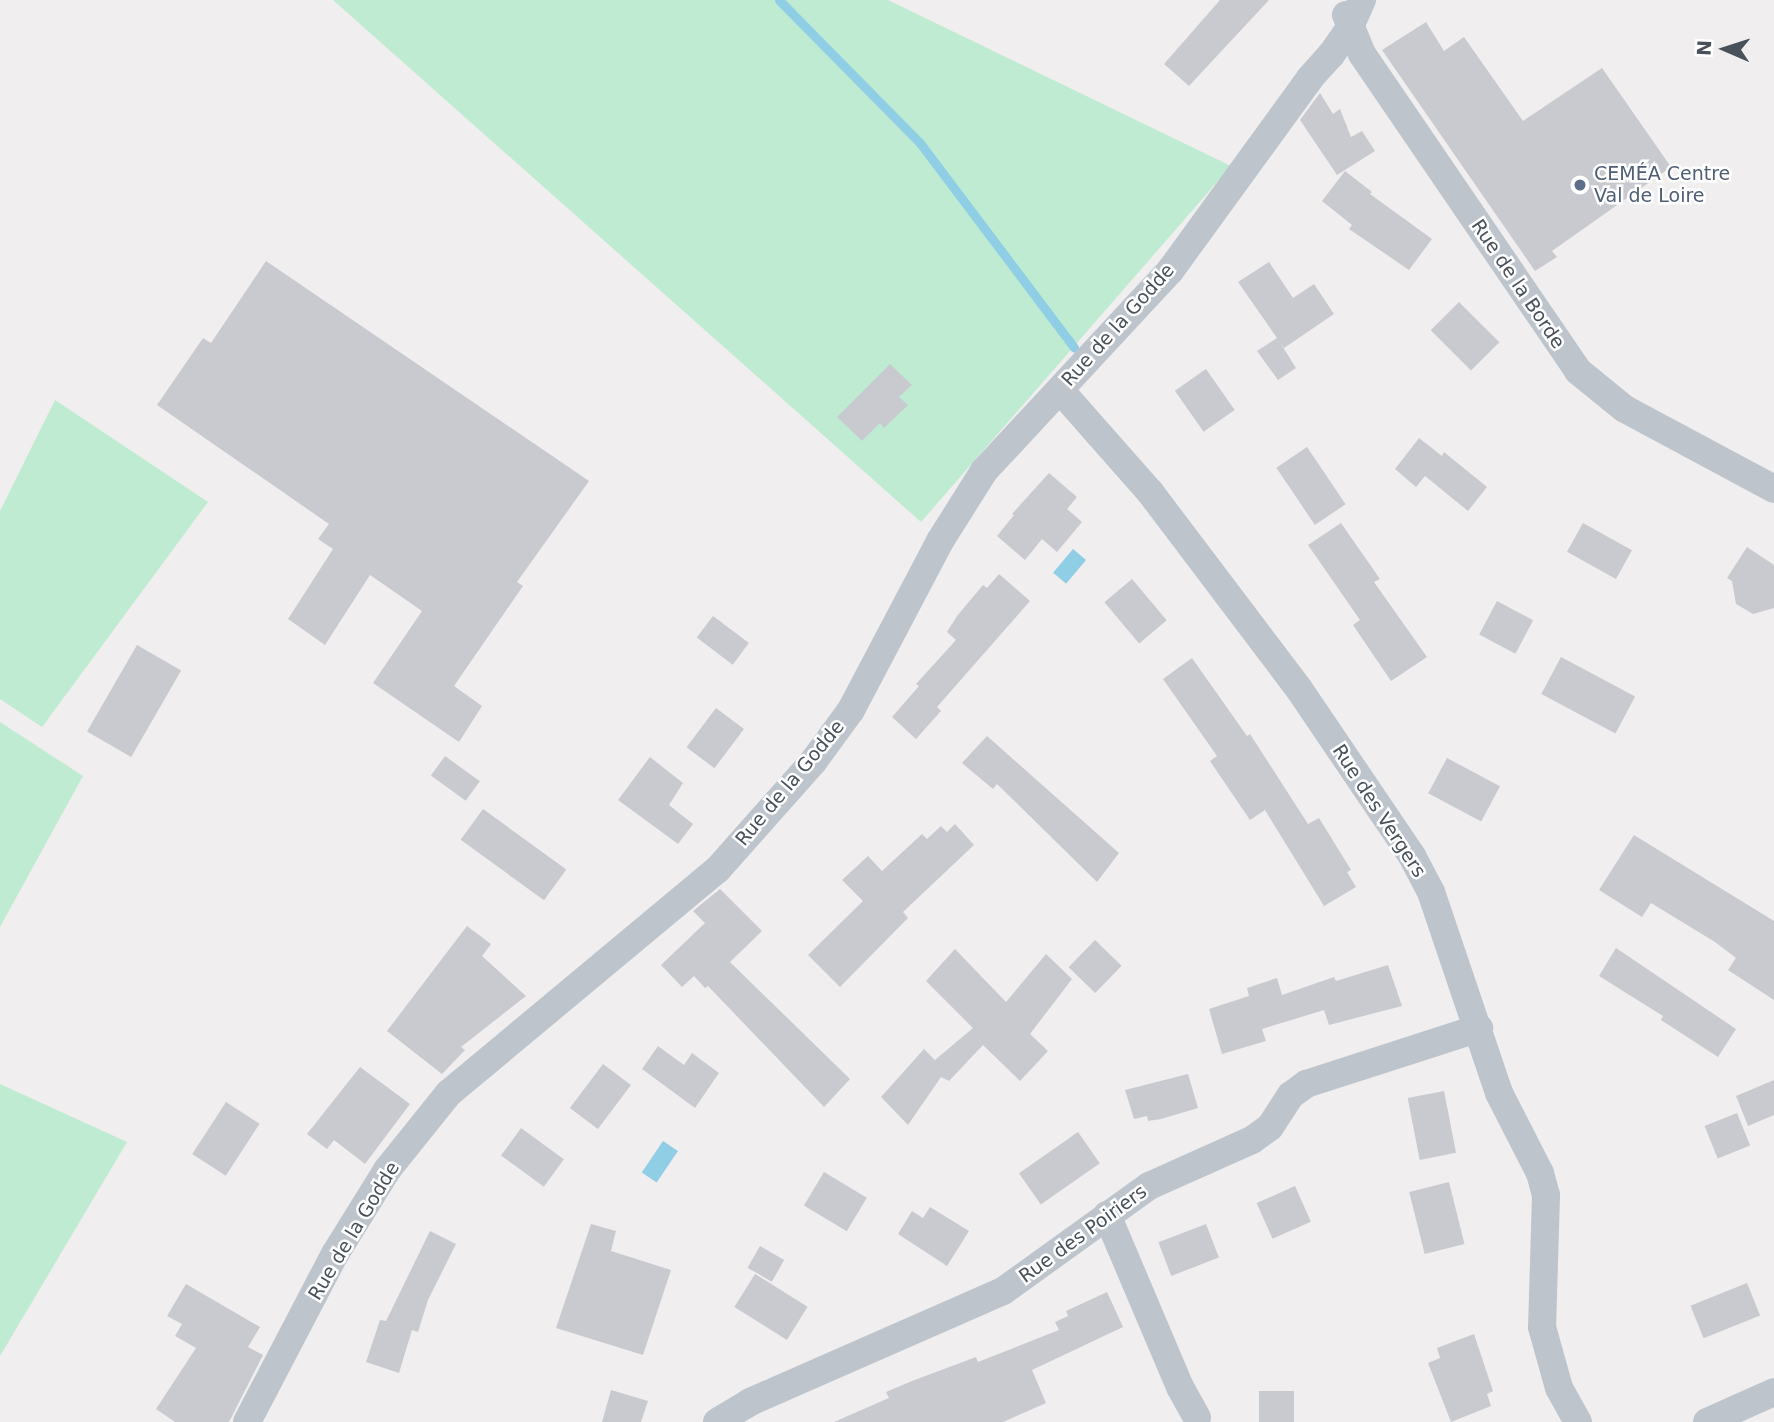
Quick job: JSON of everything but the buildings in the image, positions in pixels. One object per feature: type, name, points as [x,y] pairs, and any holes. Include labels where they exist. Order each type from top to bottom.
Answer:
[{"type":"street","name":"Rue de la Borde","points":[[1343,0],[1349,29],[1362,54],[1578,371],[1625,409],[1774,488]]},
{"type":"street","name":"Rue de la Godde","points":[[247,1422],[335,1254],[395,1160],[449,1093],[718,869],[813,762],[851,710],[940,541],[984,471],[1170,271],[1310,78],[1331,55],[1349,29],[1362,0]]},
{"type":"street","name":"Rue des Vergers","points":[[1060,390],[1150,492],[1291,678],[1412,856],[1431,892],[1499,1093],[1540,1172],[1546,1195],[1542,1327],[1559,1388],[1578,1422]]},
{"type":"street","name":"Rue des Poiriers","points":[[717,1422],[750,1402],[991,1298],[1149,1186],[1252,1140],[1270,1127],[1291,1095],[1306,1084],[1479,1028]]},
{"type":"street","points":[[1107,1215],[1180,1387],[1197,1418]]},
{"type":"street","points":[[1707,1422],[1774,1392]]},
{"type":"green space","points":[[333,0],[888,0],[1231,166],[921,522]]},
{"type":"green space","points":[[55,400],[208,502],[42,727],[0,699],[0,511]]},
{"type":"green space","points":[[0,722],[83,776],[0,927]]},
{"type":"green space","points":[[0,1084],[127,1142],[0,1356]]},
{"type":"water","points":[[1073,549],[1086,560],[1066,584],[1053,573]]},
{"type":"water","points":[[663,1141],[678,1151],[657,1183],[642,1173]]},
{"type":"waterway","points":[[779,0],[920,143],[1074,347]]},
{"type":"place","name":"CEMÉA Centre Val de Loire","points":[[1580,185]]}]
